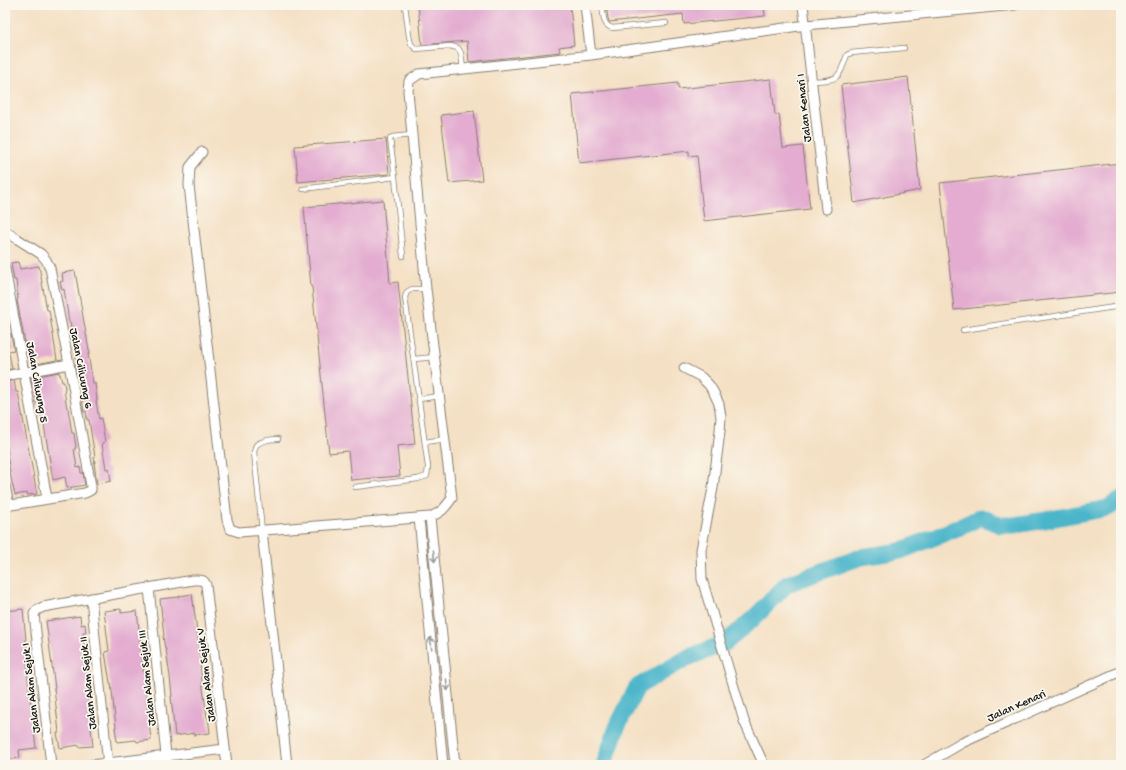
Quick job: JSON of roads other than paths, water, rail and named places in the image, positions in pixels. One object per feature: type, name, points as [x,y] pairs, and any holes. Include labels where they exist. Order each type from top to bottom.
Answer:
[{"type":"street","points":[[585,5],[591,55]]},
{"type":"street","name":"Jalan Kenari I","points":[[803,5],[826,209]]},
{"type":"street","points":[[202,152],[190,167],[188,185],[227,520],[230,529],[238,532],[262,531],[430,517],[445,509],[452,498],[426,289],[408,91],[409,81],[419,74],[591,55],[806,25],[1015,5]]},
{"type":"street","name":"Jalan Ciliwung 6","points":[[5,231],[41,254],[50,268],[91,480],[91,490],[85,493],[47,498]]},
{"type":"street","name":"Jalan Ciliwung 5","points":[[5,269],[47,498]]},
{"type":"street","points":[[5,376],[69,364]]},
{"type":"street","points":[[684,368],[700,377],[709,385],[719,404],[720,418],[716,465],[702,550],[702,579],[744,721],[764,765]]},
{"type":"street","points":[[5,486],[7,505],[47,498]]},
{"type":"street","points":[[430,517],[455,765]]},
{"type":"street","points":[[419,518],[443,765]]},
{"type":"street","points":[[262,531],[287,765]]},
{"type":"street","name":"Jalan Alam Sejuk V","points":[[149,588],[194,580],[201,580],[205,582],[227,765]]},
{"type":"street","points":[[91,598],[149,588]]},
{"type":"street","name":"Jalan Alam Sejuk III","points":[[149,588],[166,761]]},
{"type":"street","name":"Jalan Alam Sejuk I","points":[[51,765],[34,614],[43,606],[91,598]]},
{"type":"street","name":"Jalan Alam Sejuk II","points":[[91,598],[108,764]]},
{"type":"street","name":"Jalan Kenari","points":[[924,765],[962,743],[1121,672]]},
{"type":"street","points":[[91,765],[166,761],[225,749]]},
{"type":"lane","points":[[405,5],[411,44],[416,49],[450,46],[458,48],[461,53],[463,69]]},
{"type":"lane","points":[[602,5],[605,24],[607,27],[612,28],[666,23]]},
{"type":"lane","points":[[812,81],[834,79],[839,74],[847,55],[851,53],[904,48]]},
{"type":"lane","points":[[403,256],[390,139],[392,136],[412,135]]},
{"type":"lane","points":[[303,189],[395,177]]},
{"type":"lane","points":[[355,487],[418,479],[427,476],[428,467],[425,442],[405,297],[407,292],[412,289],[426,289]]},
{"type":"lane","points":[[963,330],[1121,306]]},
{"type":"lane","points":[[414,359],[435,357]]},
{"type":"lane","points":[[419,399],[439,396]]},
{"type":"lane","points":[[262,531],[254,452],[256,445],[262,441],[268,439],[278,439]]},
{"type":"lane","points":[[425,442],[445,440]]},
{"type":"waterway","points":[[604,765],[617,727],[637,687],[687,658],[725,643],[755,617],[787,584],[861,557],[900,551],[981,517],[1000,525],[1014,525],[1108,508],[1121,499]]}]
